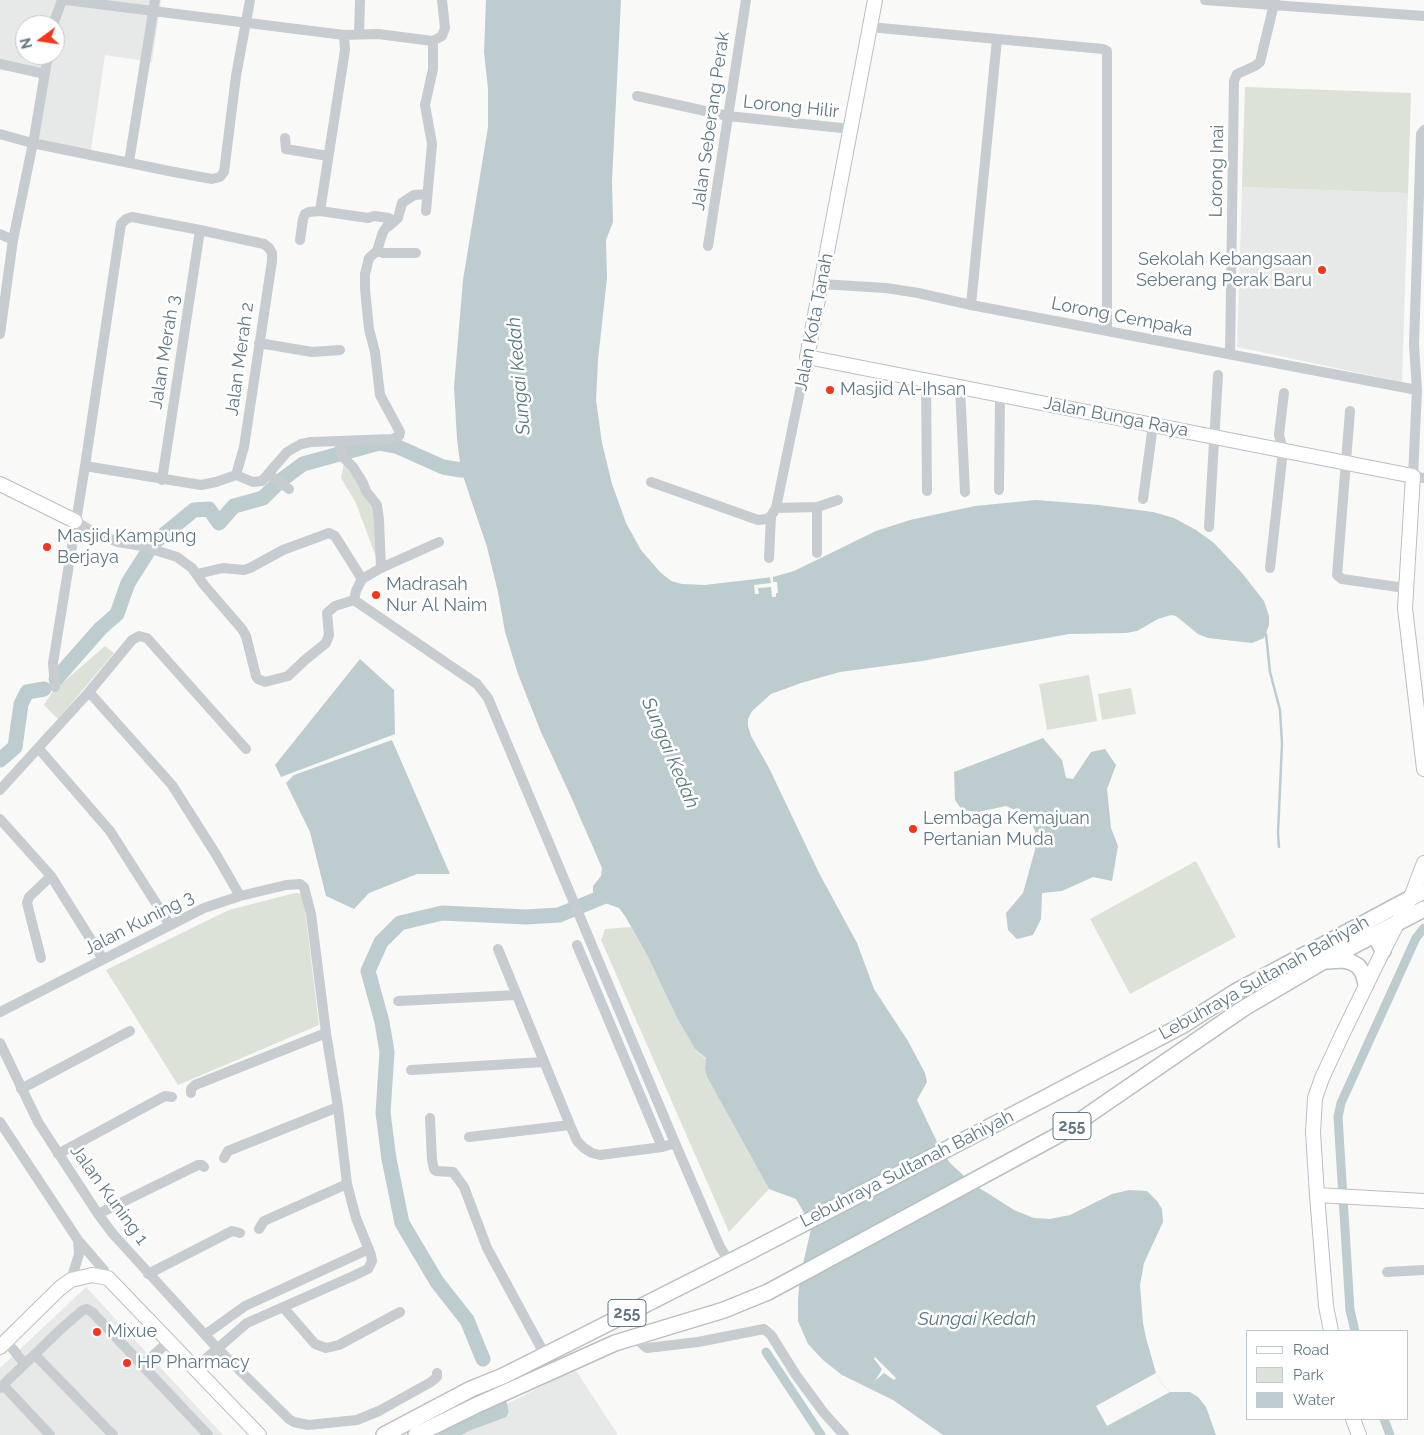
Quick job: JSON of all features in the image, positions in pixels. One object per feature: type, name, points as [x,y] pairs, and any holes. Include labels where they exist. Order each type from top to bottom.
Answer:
[{"type":"main road","name":"Lebuhraya Sultanah Bahiyah","points":[[384,1435],[471,1389],[502,1376],[751,1251],[1185,1024],[1235,992],[1418,894]]},
{"type":"main road","name":"Lebuhraya Sultanah Bahiyah","points":[[416,1435],[477,1405],[599,1350],[638,1336],[717,1313],[768,1292],[1062,1133],[1244,1008],[1324,961],[1424,909]]},
{"type":"main road","points":[[1347,932],[1373,936],[1380,943],[1383,951]]},
{"type":"main road","points":[[1324,961],[1343,960],[1351,962],[1358,966],[1363,973],[1366,984]]},
{"type":"street","points":[[54,0],[54,15]]},
{"type":"street","points":[[56,15],[62,0]]},
{"type":"street","points":[[66,0],[154,5],[246,23],[344,36],[359,34],[383,35],[433,41],[444,33],[445,24],[442,0]]},
{"type":"street","points":[[0,134],[32,143],[212,179],[220,177],[224,172],[236,76],[250,0]]},
{"type":"street","points":[[359,34],[360,0]]},
{"type":"street","name":"Jalan Seberang Perak","points":[[708,246],[746,0]]},
{"type":"street","name":"Jalan Kota Tanah","points":[[769,558],[773,512],[807,357],[875,0]]},
{"type":"street","points":[[1205,0],[1275,2],[1424,16]]},
{"type":"street","name":"Lorong Inai","points":[[1230,354],[1234,81],[1237,74],[1258,65],[1260,62],[1275,2]]},
{"type":"street","points":[[129,162],[154,5]]},
{"type":"street","points":[[870,27],[1103,49],[1108,53],[1108,331]]},
{"type":"street","points":[[320,211],[345,50],[344,36]]},
{"type":"street","points":[[971,305],[997,39]]},
{"type":"street","points":[[426,211],[432,144],[425,105],[433,69],[433,41]]},
{"type":"street","points":[[0,64],[45,74]]},
{"type":"street","points":[[0,334],[13,240],[46,65]]},
{"type":"street","name":"Lorong Hilir","points":[[636,96],[728,116],[850,129]]},
{"type":"street","points":[[1424,130],[1420,134],[1414,335],[1418,477],[1405,588],[1406,626],[1424,769]]},
{"type":"street","points":[[285,138],[285,147],[289,150],[328,156]]},
{"type":"street","points":[[54,686],[53,663],[85,466],[201,485],[236,475],[258,482],[271,476],[287,452],[294,447],[311,442],[338,443],[392,440],[399,436],[400,432],[380,394],[375,352],[368,320],[364,274],[369,258],[377,252],[383,232],[398,218],[402,203],[414,195],[427,194]]},
{"type":"street","points":[[300,240],[305,214],[309,212],[320,211],[368,218],[374,216],[388,218],[389,226]]},
{"type":"street","name":"Jalan Merah 2","points":[[85,466],[121,224],[126,219],[132,217],[264,244],[272,253],[244,447],[236,475]]},
{"type":"street","name":"Jalan Merah 3","points":[[162,480],[200,230]]},
{"type":"street","points":[[0,234],[13,240]]},
{"type":"street","points":[[377,252],[416,254]]},
{"type":"street","name":"Lorong Cempaka","points":[[821,284],[918,292],[971,305],[1417,390]]},
{"type":"street","points":[[259,343],[312,352],[340,350]]},
{"type":"street","name":"Jalan Bunga Raya","points":[[807,357],[1418,477]]},
{"type":"street","points":[[1209,527],[1218,375]]},
{"type":"street","points":[[926,380],[927,491]]},
{"type":"street","points":[[960,387],[965,492]]},
{"type":"street","points":[[1270,568],[1283,450],[1279,435],[1284,393]]},
{"type":"street","points":[[999,490],[1000,395]]},
{"type":"street","points":[[1350,411],[1337,575],[1342,579],[1405,588]]},
{"type":"street","points":[[1143,499],[1153,425]]},
{"type":"street","points":[[338,443],[343,457],[353,467],[366,491],[377,504],[381,568]]},
{"type":"street","points":[[271,476],[285,487]]},
{"type":"street","points":[[651,482],[758,520],[762,520],[773,512],[817,507],[838,500]]},
{"type":"street","points":[[0,484],[97,534],[118,542],[142,546],[177,557],[188,564],[242,629],[246,636],[256,676],[265,682],[288,676],[326,643],[330,635],[327,613],[335,606],[354,600]]},
{"type":"street","points":[[817,507],[817,553]]},
{"type":"street","points":[[197,574],[223,568],[244,570],[283,550],[329,532],[334,536],[362,579]]},
{"type":"street","points":[[354,600],[362,579],[381,568],[439,542]]},
{"type":"street","points":[[354,600],[484,690],[675,1143],[720,1247],[729,1261]]},
{"type":"street","points":[[0,790],[39,749],[132,640],[139,636],[147,638],[246,749]]},
{"type":"street","points":[[89,692],[172,785],[240,896]]},
{"type":"street","points":[[39,749],[110,831],[170,925]]},
{"type":"street","points":[[0,820],[51,876],[102,960]]},
{"type":"street","points":[[1331,1330],[1326,1306],[1317,1195],[1313,1132],[1315,1098],[1328,1064],[1366,984],[1399,921],[1418,894],[1424,863]]},
{"type":"street","points":[[41,958],[27,903],[30,897],[51,876]]},
{"type":"street","name":"Jalan Kuning 3","points":[[0,1012],[204,908],[240,896],[300,884],[304,887],[311,914],[326,1033]]},
{"type":"street","points":[[577,945],[662,1147]]},
{"type":"street","points":[[498,949],[570,1125],[584,1148],[592,1153],[600,1154],[662,1147],[675,1143]]},
{"type":"street","points":[[398,1001],[517,995]]},
{"type":"street","points":[[21,1089],[130,1031]]},
{"type":"street","points":[[191,1093],[191,1089],[195,1085],[326,1033],[338,1107],[347,1184],[356,1218],[372,1258],[368,1269],[247,1323],[195,1368]]},
{"type":"street","name":"Jalan Kuning 1","points":[[0,1043],[38,1122],[113,1234],[218,1348],[289,1419],[301,1424],[348,1421],[372,1415],[431,1382],[437,1373]]},
{"type":"street","points":[[411,1070],[544,1062]]},
{"type":"street","points":[[58,1154],[165,1096],[172,1098]]},
{"type":"street","points":[[224,1158],[228,1151],[338,1107]]},
{"type":"street","points":[[430,1118],[434,1169],[436,1172],[453,1172],[464,1187],[487,1248],[544,1355]]},
{"type":"street","points":[[0,1122],[78,1240],[103,1268],[108,1278],[259,1435]]},
{"type":"street","points":[[468,1137],[570,1125]]},
{"type":"street","points":[[98,1214],[198,1165],[202,1164],[204,1167]]},
{"type":"street","points":[[260,1229],[264,1220],[347,1184]]},
{"type":"street","points":[[1317,1195],[1424,1201]]},
{"type":"street","points":[[148,1274],[236,1232]]},
{"type":"street","points":[[71,1280],[79,1254],[78,1240]]},
{"type":"street","points":[[206,1334],[246,1306],[368,1249]]},
{"type":"street","points":[[1387,1272],[1424,1270]]},
{"type":"street","points":[[25,1364],[3,1344],[60,1288],[71,1280],[92,1275],[108,1278]]},
{"type":"street","points":[[283,1307],[315,1344],[326,1348],[339,1345],[400,1312]]},
{"type":"street","points":[[50,1435],[1,1387],[82,1310],[87,1309],[143,1365],[203,1433]]},
{"type":"street","points":[[638,1336],[642,1344],[647,1348],[698,1342],[764,1329],[771,1335],[796,1375],[824,1413],[844,1435]]},
{"type":"street","points":[[143,1365],[169,1341]]},
{"type":"street","points":[[35,1355],[113,1435]]},
{"type":"street","points":[[1354,1420],[1359,1435]]},
{"type":"shaded area","points":[[0,0],[161,0],[152,62],[105,55],[91,150],[29,141],[39,76],[0,70]]},
{"type":"shaded area","name":"Sekolah Kebangsaan Seberang Perak Baru","points":[[1242,187],[1408,193],[1402,382],[1237,347]]},
{"type":"shaded area","points":[[86,1287],[223,1435],[0,1435],[0,1368]]},
{"type":"shaded area","points":[[575,1369],[618,1435],[460,1435],[490,1418],[509,1403]]},
{"type":"green space","points":[[1245,87],[1411,93],[1408,193],[1242,187]]},
{"type":"green space","points":[[344,463],[374,505],[378,562],[355,501],[341,478]]},
{"type":"green space","points":[[105,646],[114,653],[58,719],[44,705],[53,691]]},
{"type":"green space","points":[[1089,675],[1097,721],[1047,730],[1039,684]]},
{"type":"green space","points":[[1131,688],[1136,714],[1102,720],[1098,694]]},
{"type":"green space","points":[[1196,861],[1236,937],[1130,994],[1090,919]]},
{"type":"green space","points":[[295,893],[303,894],[319,1025],[178,1085],[106,970],[229,910]]},
{"type":"green space","points":[[631,927],[647,955],[677,1018],[695,1049],[706,1059],[705,1069],[707,1077],[769,1189],[729,1232],[601,940],[605,929]]},
{"type":"water","name":"Sungai Kedah","points":[[486,0],[621,0],[612,181],[613,222],[606,240],[607,278],[598,360],[596,400],[602,443],[612,484],[626,523],[641,550],[660,572],[671,581],[682,584],[705,585],[773,577],[794,571],[876,531],[910,520],[975,506],[1036,500],[1153,512],[1174,518],[1214,543],[1242,573],[1264,601],[1269,616],[1269,625],[1264,638],[1252,643],[1208,638],[1198,634],[1176,616],[1171,615],[1158,619],[1137,631],[1126,633],[1069,634],[922,661],[840,672],[771,694],[752,711],[748,719],[751,736],[769,768],[819,873],[857,943],[874,989],[908,1041],[925,1073],[927,1082],[917,1100],[940,1148],[950,1163],[974,1185],[1014,1210],[1034,1218],[1050,1219],[1070,1215],[1112,1194],[1129,1190],[1147,1191],[1157,1201],[1162,1209],[1163,1222],[1144,1263],[1140,1285],[1146,1338],[1156,1373],[1162,1384],[1170,1392],[1190,1392],[1198,1397],[1206,1407],[1216,1435],[943,1435],[893,1400],[842,1375],[823,1360],[808,1344],[798,1321],[800,1277],[811,1229],[807,1218],[796,1199],[769,1189],[707,1077],[705,1069],[706,1058],[695,1049],[677,1018],[647,955],[625,916],[619,908],[602,902],[593,892],[593,886],[601,876],[602,868],[541,732],[518,674],[505,632],[487,547],[461,470],[454,387],[463,280],[488,127],[488,89],[484,52]]},
{"type":"water","points":[[360,659],[394,690],[395,734],[281,777],[275,765]]},
{"type":"water","points":[[1043,738],[1062,760],[1066,778],[1073,779],[1091,752],[1105,749],[1116,765],[1107,789],[1111,828],[1118,846],[1112,881],[1093,877],[1062,891],[1042,893],[1041,919],[1033,935],[1017,939],[1008,930],[1006,913],[1023,893],[1038,839],[1029,816],[1006,806],[978,812],[962,810],[955,800],[954,772]]},
{"type":"water","points":[[392,740],[450,874],[417,874],[369,893],[354,909],[326,896],[310,832],[286,783],[294,775]]},
{"type":"pier","points":[[770,577],[773,577],[773,582],[777,582],[778,593],[776,593],[776,597],[772,597],[771,587],[758,588],[759,594],[755,594],[754,585],[771,583]]},
{"type":"pier","points":[[875,1357],[896,1378],[894,1380],[884,1373],[876,1380],[870,1390],[882,1369],[874,1359]]},
{"type":"pier","points":[[1156,1373],[1162,1384],[1170,1392],[1107,1426],[1096,1406]]},
{"type":"waterway","points":[[150,546],[194,510],[209,509],[219,523],[234,506],[263,498],[280,481],[303,464],[379,443],[396,446],[443,467],[461,470],[482,469]]},
{"type":"waterway","points":[[56,679],[100,629],[117,614],[128,583],[147,553]]},
{"type":"waterway","points":[[1263,632],[1266,634],[1270,672],[1280,710],[1282,744],[1279,847]]},
{"type":"waterway","points":[[0,760],[15,747],[21,704],[27,692],[44,689]]},
{"type":"waterway","points":[[483,1359],[467,1320],[437,1282],[402,1223],[389,1159],[383,1113],[387,1052],[382,1022],[368,971],[381,942],[400,923],[442,913],[526,917],[559,915],[617,891]]},
{"type":"waterway","points":[[1355,1330],[1350,1310],[1338,1117],[1341,1103],[1416,938],[1424,928]]},
{"type":"waterway","points":[[766,1352],[821,1435]]},
{"type":"waterway","points":[[446,1435],[466,1424],[501,1411],[500,1406]]},
{"type":"waterway","points":[[1384,1420],[1390,1435]]},
{"type":"place","name":"Sekolah Kebangsaan Seberang Perak Baru","points":[[1322,270]]},
{"type":"place","name":"Masjid Al-Ihsan","points":[[830,390]]},
{"type":"place","name":"Masjid Kampung Berjaya","points":[[47,547]]},
{"type":"place","name":"Madrasah Nur Al Naim","points":[[376,595]]},
{"type":"place","name":"Lembaga Kemajuan Pertanian Muda","points":[[913,829]]},
{"type":"place","name":"Mixue","points":[[97,1332]]},
{"type":"place","name":"HP Pharmacy","points":[[127,1363]]}]
